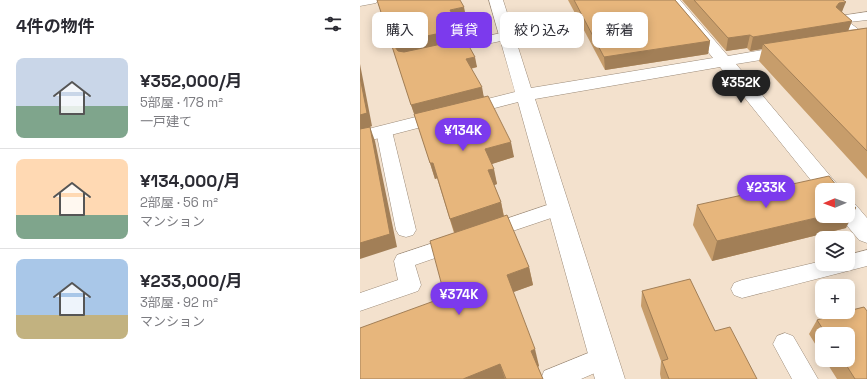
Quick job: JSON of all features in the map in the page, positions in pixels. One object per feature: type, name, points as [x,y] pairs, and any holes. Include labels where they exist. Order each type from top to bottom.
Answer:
[{"type":"street","points":[[360,2],[371,0]]},
{"type":"street","points":[[496,0],[500,14]]},
{"type":"street","points":[[673,0],[825,183]]},
{"type":"street","points":[[839,42],[865,38]]},
{"type":"street","points":[[360,137],[524,95],[809,47]]},
{"type":"street","points":[[510,48],[559,208],[606,369]]},
{"type":"street","points":[[855,219],[867,234]]},
{"type":"lane","points":[[865,38],[839,20],[867,16]]},
{"type":"lane","points":[[430,52],[500,37]]},
{"type":"lane","points":[[384,131],[406,230]]},
{"type":"lane","points":[[360,302],[410,285],[404,261],[559,208]]},
{"type":"lane","points":[[855,261],[867,258]]},
{"type":"lane","points":[[742,289],[815,271]]},
{"type":"lane","points":[[786,344],[806,379]]},
{"type":"lane","points":[[553,379],[606,369]]},
{"type":"building","points":[[377,0],[460,0],[464,7],[450,10],[451,12],[436,12],[436,34],[428,36],[428,12],[381,12]]},
{"type":"building","points":[[574,0],[675,0],[710,41],[604,57],[599,48],[648,48],[648,12],[592,12],[592,34],[584,19],[584,12],[580,12]]},
{"type":"building","points":[[694,0],[843,0],[846,2],[839,3],[836,7],[852,21],[753,37],[750,35],[728,38]]},
{"type":"building","points":[[867,28],[867,151],[763,44]]},
{"type":"building","points":[[436,45],[436,48],[470,48],[475,57],[466,59],[482,87],[411,105],[393,48],[404,52]]},
{"type":"building","points":[[360,77],[367,113],[360,115]]},
{"type":"building","points":[[488,96],[511,142],[485,149],[494,169],[488,170],[501,202],[450,219],[433,163],[430,163],[414,114]]},
{"type":"building","points":[[370,127],[390,234],[360,243],[360,129]]},
{"type":"building","points":[[829,176],[834,183],[815,183],[815,218],[717,241],[697,205]]},
{"type":"building","points":[[507,215],[529,267],[507,275],[535,349],[531,351],[543,379],[506,379],[500,364],[463,379],[360,379],[360,328],[445,297],[430,241]]},
{"type":"building","points":[[690,279],[715,331],[730,327],[757,379],[669,379],[662,361],[668,359],[642,291]]},
{"type":"building","points":[[864,307],[867,311],[867,379],[855,379],[847,367],[855,367],[855,327],[822,327],[817,320],[855,319],[855,309]]}]
